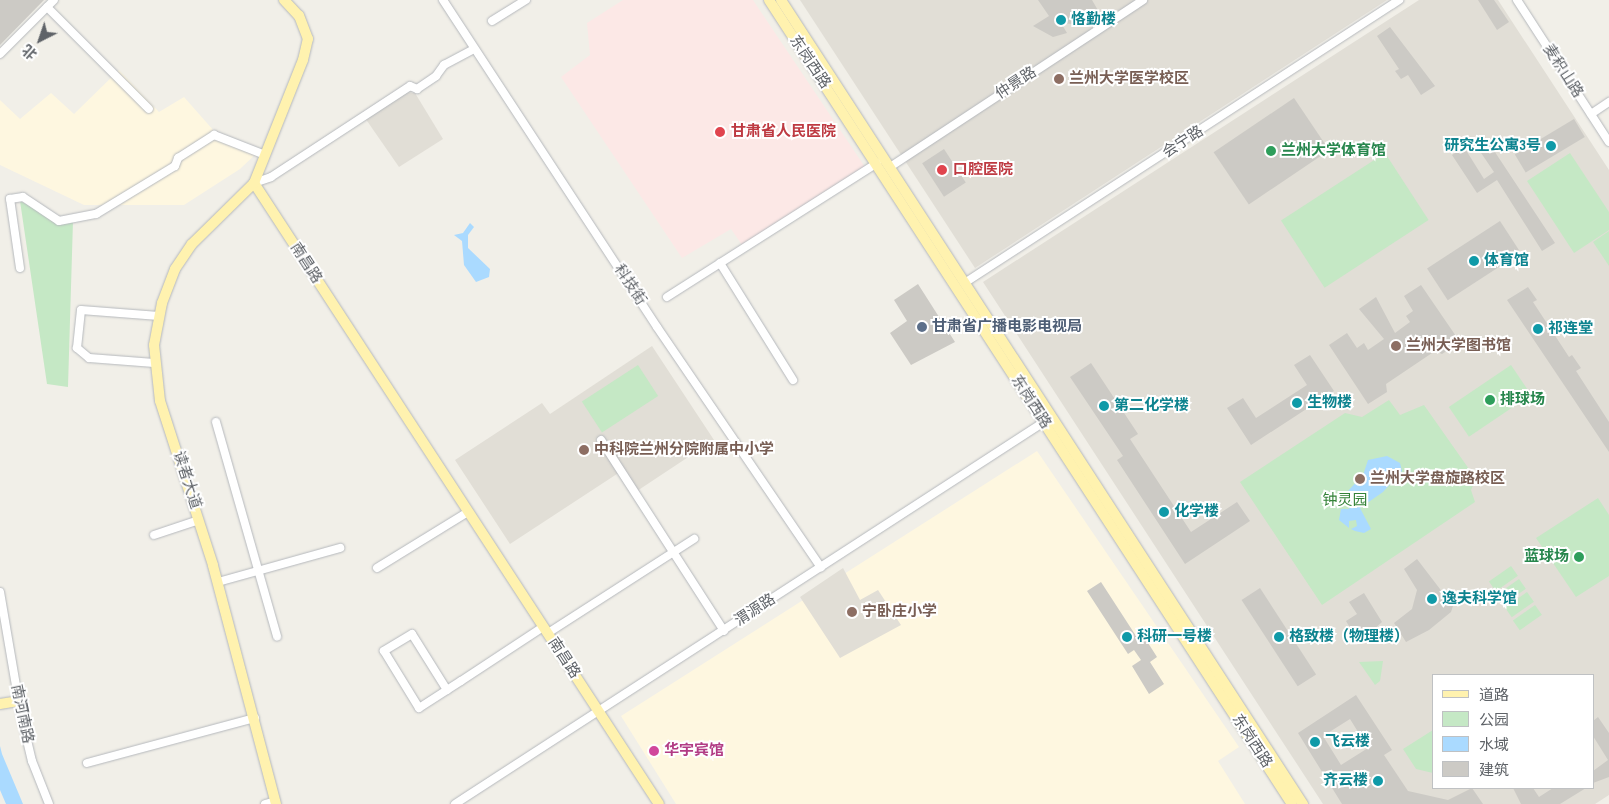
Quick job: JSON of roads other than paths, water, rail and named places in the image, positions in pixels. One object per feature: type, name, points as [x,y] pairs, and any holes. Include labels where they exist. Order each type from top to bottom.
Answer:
[{"type":"main road","points":[[254,183],[303,60],[308,39],[299,16],[284,0]]},
{"type":"main road","name":"东岗西路","points":[[769,0],[877,163],[1292,804]]},
{"type":"main road","name":"东岗西路","points":[[781,0],[1054,415],[1303,804]]},
{"type":"main road","name":"读者大道","points":[[254,183],[182,258],[159,316],[154,363],[160,401],[218,582],[276,802]]},
{"type":"main road","name":"南昌路","points":[[254,183],[659,804]]},
{"type":"main road","points":[[0,704],[18,701]]},
{"type":"street","points":[[0,54],[54,0]]},
{"type":"street","name":"科技街","points":[[443,0],[821,568]]},
{"type":"street","points":[[492,21],[526,0]]},
{"type":"street","name":"仲景路","points":[[890,167],[1144,0]]},
{"type":"street","name":"会宁路","points":[[966,282],[1399,0]]},
{"type":"street","name":"麦积山路","points":[[1517,0],[1609,142]]},
{"type":"street","points":[[47,7],[150,110]]},
{"type":"street","points":[[254,183],[271,178],[410,86],[417,89],[436,76],[444,65],[474,49]]},
{"type":"street","points":[[1591,114],[1609,102]]},
{"type":"street","points":[[20,268],[10,199],[22,197],[59,221],[96,214],[175,166],[178,158],[214,135],[265,155]]},
{"type":"street","points":[[667,297],[877,163]]},
{"type":"street","points":[[720,263],[793,380]]},
{"type":"street","points":[[154,363],[89,358],[77,348],[81,310],[159,316]]},
{"type":"street","name":"渭源路","points":[[455,804],[1054,415]]},
{"type":"street","points":[[216,422],[277,636]]},
{"type":"street","points":[[602,440],[724,631]]},
{"type":"street","points":[[377,568],[468,512]]},
{"type":"street","points":[[154,535],[199,520]]},
{"type":"street","points":[[447,690],[412,634],[384,651],[419,708],[694,539]]},
{"type":"street","points":[[218,582],[340,548]]},
{"type":"street","name":"南河南路","points":[[0,592],[18,701],[32,761],[49,804]]},
{"type":"street","points":[[87,763],[255,718]]},
{"type":"street","points":[[265,804],[276,802]]},
{"type":"water","points":[[470,223],[474,227],[468,235],[468,248],[490,269],[489,277],[476,282],[464,265],[462,241],[454,235],[463,233]]},
{"type":"water","points":[[1387,456],[1400,463],[1402,471],[1383,492],[1360,508],[1371,529],[1364,533],[1355,531],[1351,529],[1357,526],[1356,520],[1349,521],[1349,528],[1339,520],[1341,509],[1349,509],[1347,492],[1363,475],[1368,460]]},
{"type":"water","points":[[0,746],[23,804],[6,804],[0,790]]},
{"type":"place","name":"恪勤楼","points":[[1061,20]]},
{"type":"place","name":"兰州大学医学校区","points":[[1059,79]]},
{"type":"place","name":"甘肃省人民医院","points":[[720,132]]},
{"type":"place","name":"研究生公寓3号","points":[[1551,146]]},
{"type":"place","name":"兰州大学体育馆","points":[[1271,151]]},
{"type":"place","name":"口腔医院","points":[[942,170]]},
{"type":"place","name":"体育馆","points":[[1474,261]]},
{"type":"place","name":"甘肃省广播电影电视局","points":[[922,327]]},
{"type":"place","name":"祁连堂","points":[[1538,329]]},
{"type":"place","name":"兰州大学图书馆","points":[[1396,346]]},
{"type":"place","name":"排球场","points":[[1490,400]]},
{"type":"place","name":"生物楼","points":[[1297,403]]},
{"type":"place","name":"第二化学楼","points":[[1104,406]]},
{"type":"place","name":"中科院兰州分院附属中小学","points":[[584,450]]},
{"type":"place","name":"兰州大学盘旋路校区","points":[[1360,479]]},
{"type":"place","name":"化学楼","points":[[1164,512]]},
{"type":"place","name":"蓝球场","points":[[1579,557]]},
{"type":"place","name":"逸夫科学馆","points":[[1432,599]]},
{"type":"place","name":"宁卧庄小学","points":[[852,612]]},
{"type":"place","name":"科研一号楼","points":[[1127,637]]},
{"type":"place","name":"格致楼（物理楼）","points":[[1279,637]]},
{"type":"place","name":"飞云楼","points":[[1315,742]]},
{"type":"place","name":"华宇宾馆","points":[[654,751]]},
{"type":"place","name":"齐云楼","points":[[1378,781]]},
{"type":"park label","name":"钟灵园","points":[[1345,501]]}]
